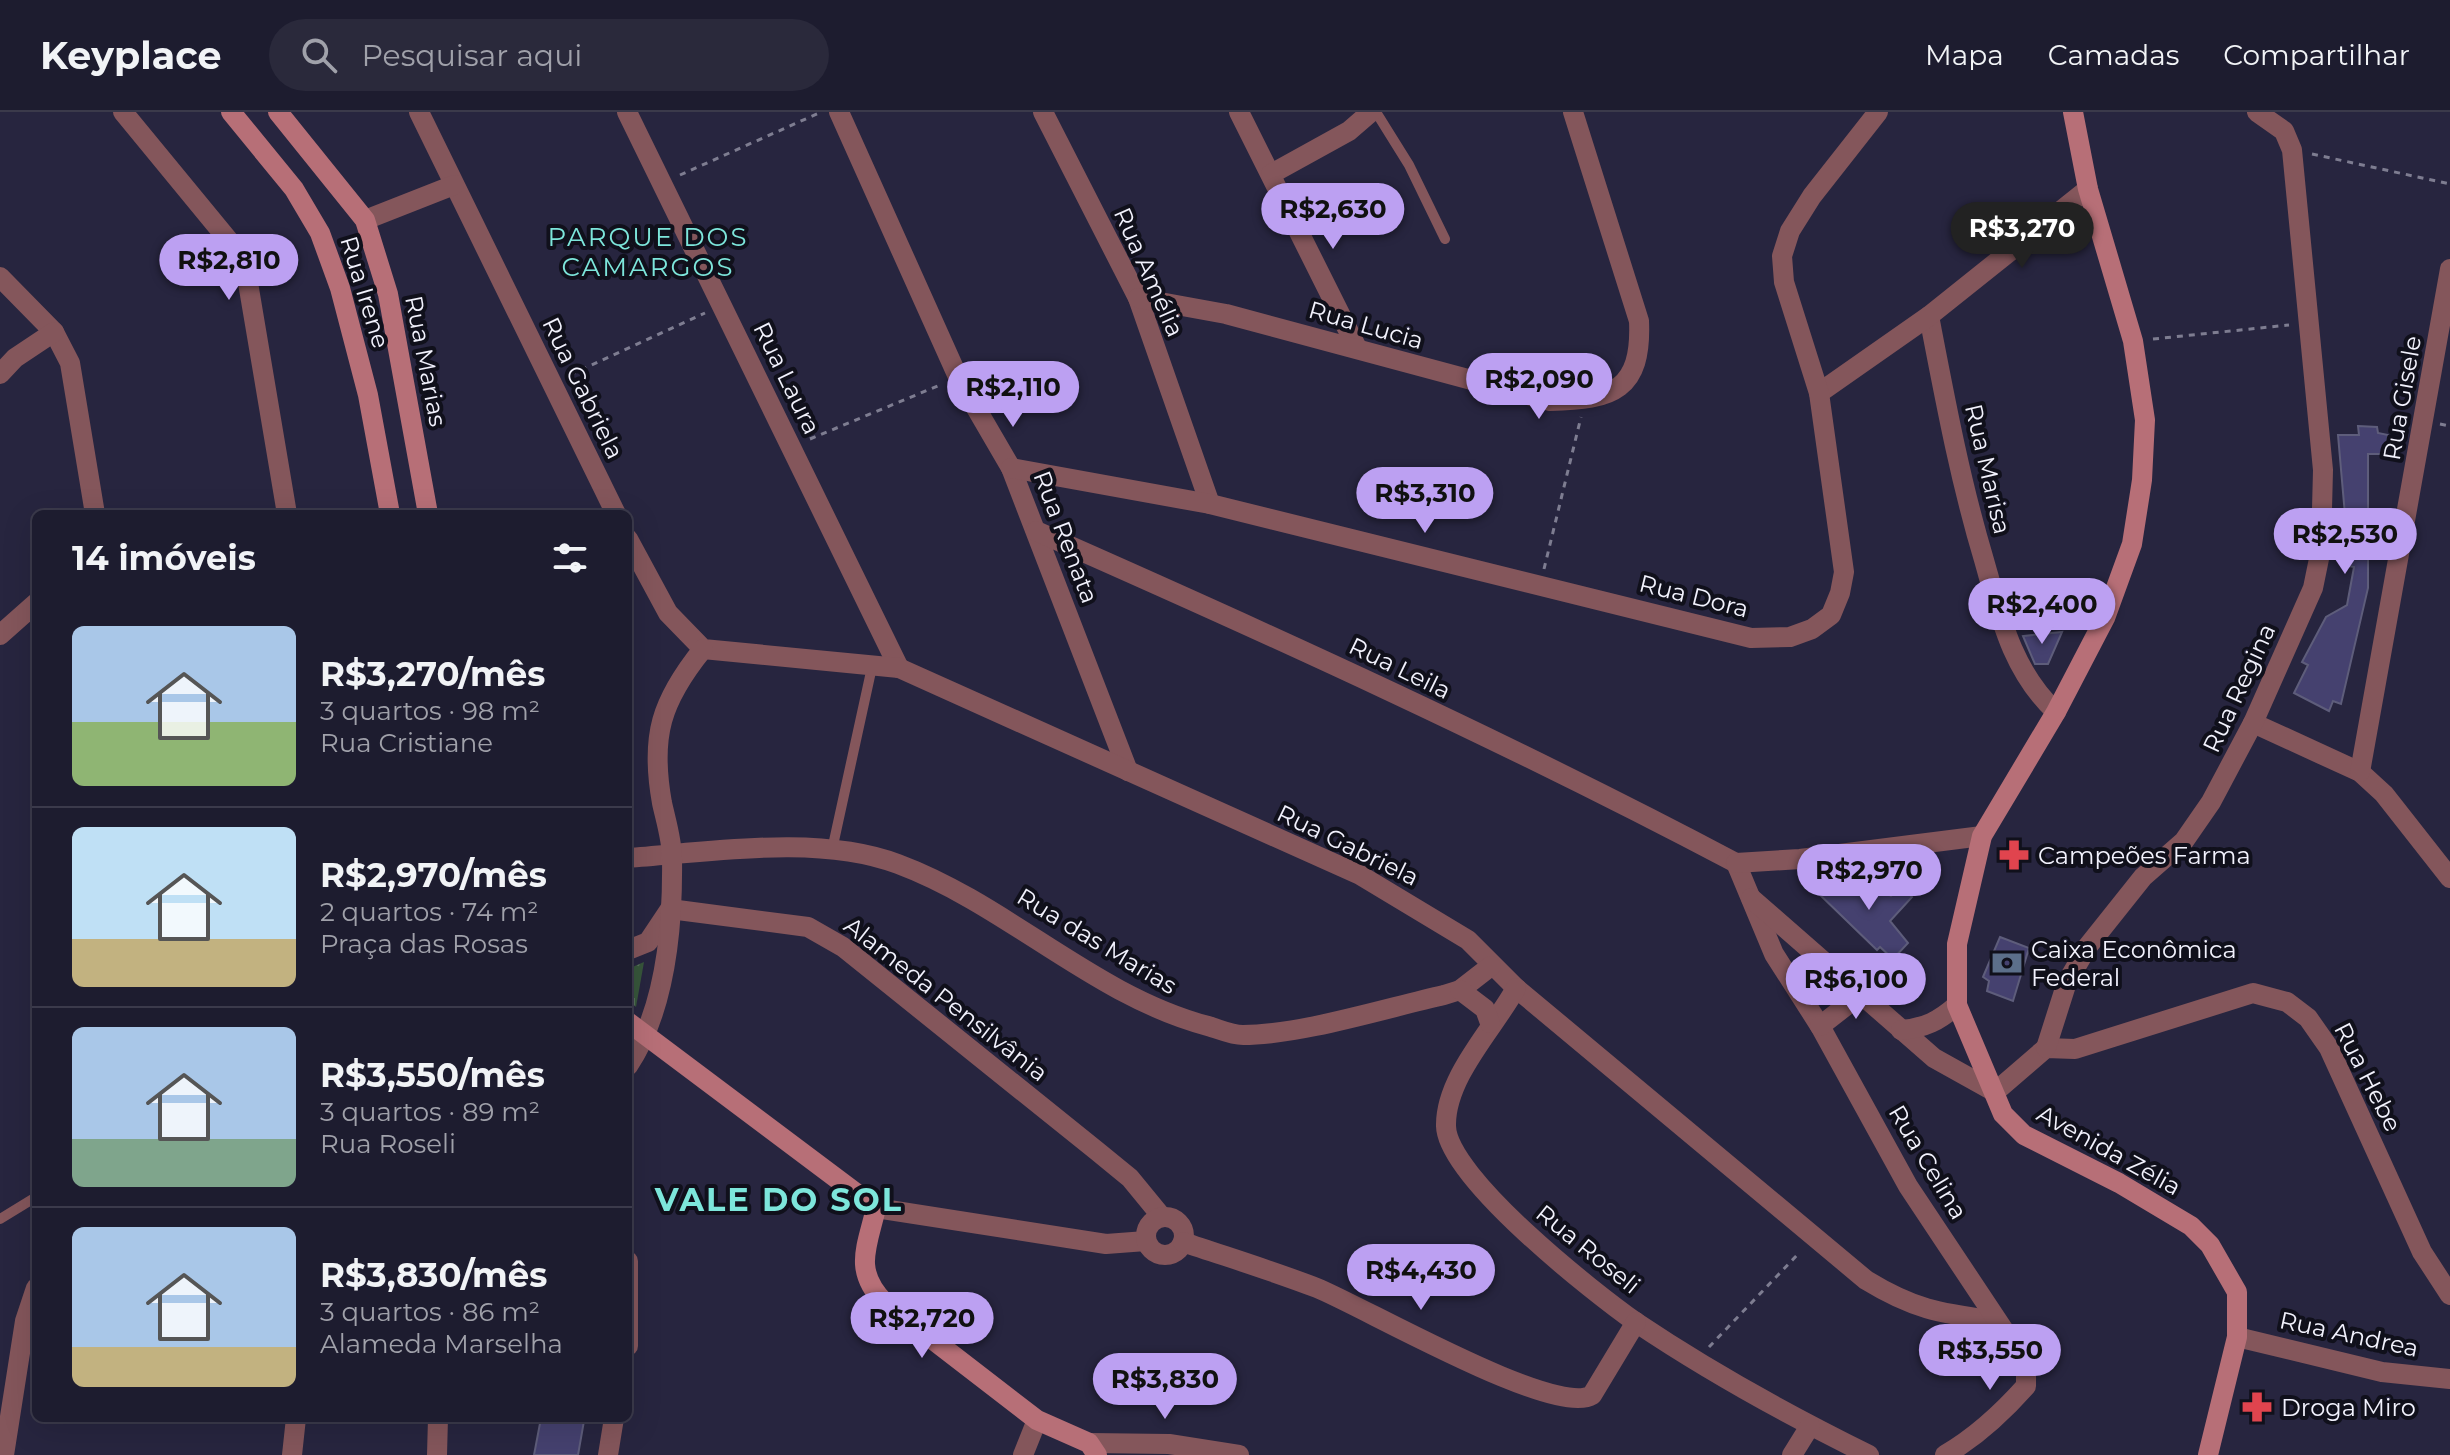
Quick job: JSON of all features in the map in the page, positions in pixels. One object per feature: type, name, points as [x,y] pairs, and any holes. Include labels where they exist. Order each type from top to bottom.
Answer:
[{"type":"street","points":[[123,112],[244,259],[286,510]]},
{"type":"street","name":"Rua Irene","points":[[231,112],[294,189],[320,233],[340,288],[368,395],[389,506]]},
{"type":"street","name":"Rua Irene","points":[[278,112],[365,220]]},
{"type":"street","name":"Rua Gabriela","points":[[419,112],[614,510]]},
{"type":"street","name":"Rua Laura","points":[[627,112],[899,668]]},
{"type":"street","name":"Rua Renata","points":[[839,112],[958,377],[1011,468],[1128,771]]},
{"type":"street","name":"Rua Amélia","points":[[1043,112],[1138,298],[1210,504]]},
{"type":"street","points":[[1239,112],[1357,348]]},
{"type":"street","points":[[1271,174],[1349,131],[1373,112]]},
{"type":"street","name":"Rua Lucia","points":[[1138,298],[1226,314],[1550,401],[1585,400],[1617,390],[1634,373],[1640,351],[1639,321],[1573,112]]},
{"type":"street","name":"Rua Dora","points":[[1011,468],[1210,504],[1751,638],[1790,637],[1812,629],[1831,615],[1844,572],[1819,393],[1784,282],[1782,256],[1790,231],[1812,196],[1878,112]]},
{"type":"street","name":"Avenida Zélia","points":[[2073,112],[2088,189],[2133,341],[2145,420],[2142,480],[2132,544],[2105,618],[2056,712],[1982,836],[1957,944],[1957,1005],[2003,1114],[2024,1135],[2119,1183],[2191,1226],[2210,1245],[2237,1292],[2237,1337],[2208,1455]]},
{"type":"street","name":"Rua Regina","points":[[2046,1048],[2067,982],[2088,946],[2143,877],[2184,841],[2211,802],[2253,723],[2313,588],[2321,549],[2323,470],[2310,323],[2292,150],[2284,131],[2269,115]]},
{"type":"street","points":[[365,220],[454,185]]},
{"type":"street","points":[[1819,393],[1929,316],[2088,189]]},
{"type":"street","name":"Rua Marias","points":[[365,220],[388,294],[427,510]]},
{"type":"street","name":"Rua Gisele","points":[[2360,772],[2450,269]]},
{"type":"street","points":[[0,277],[54,332],[70,363],[94,510]]},
{"type":"street","name":"Rua Marisa","points":[[1929,316],[1962,487],[2012,651],[2039,695],[2056,712]]},
{"type":"street","points":[[0,374],[15,358],[54,332]]},
{"type":"street","points":[[389,506],[423,488]]},
{"type":"street","name":"Rua Leila","points":[[1036,531],[1252,626],[1569,778],[1736,863]]},
{"type":"street","points":[[632,546],[668,613],[703,649],[666,701],[658,733],[662,798],[673,855],[670,909],[659,986],[646,1039],[632,1060]]},
{"type":"street","points":[[0,635],[32,607]]},
{"type":"street","name":"Rua Gabriela","points":[[703,649],[899,668],[1360,875],[1468,940],[1516,988],[1636,1084],[1866,1280],[1904,1303],[1943,1314],[1996,1321]]},
{"type":"street","points":[[2253,723],[2360,772],[2384,794],[2450,878]]},
{"type":"street","points":[[1736,863],[1800,859],[1982,836]]},
{"type":"street","name":"Rua das Marias","points":[[673,855],[832,850],[897,863],[985,905],[1103,981],[1177,1018],[1240,1035],[1285,1030],[1460,990],[1491,966]]},
{"type":"street","points":[[632,858],[673,855]]},
{"type":"street","name":"Rua Celina","points":[[1736,863],[1774,954],[1820,1026],[1908,1186],[1996,1321]]},
{"type":"street","points":[[1751,898],[1934,1058],[1995,1092],[2046,1048]]},
{"type":"street","points":[[632,948],[648,942],[670,909]]},
{"type":"street","name":"Alameda Pensilvânia","points":[[670,909],[808,927],[843,947],[1130,1178],[1162,1217]]},
{"type":"street","name":"Rua Roseli","points":[[1516,988],[1506,1007],[1490,1023],[1453,1093],[1446,1127],[1455,1154],[1501,1211],[1636,1322],[1810,1426],[1869,1455]]},
{"type":"street","points":[[1460,990],[1485,1009],[1490,1023]]},
{"type":"street","name":"Rua Hebe","points":[[2046,1048],[2075,1049],[2253,993],[2287,1002],[2308,1018],[2329,1048],[2422,1252],[2450,1295]]},
{"type":"street","points":[[1820,1026],[1860,995]]},
{"type":"street","points":[[1901,1030],[1922,1028],[1957,1005]]},
{"type":"street","points":[[632,1026],[646,1039],[688,1064],[876,1208],[1106,1244],[1146,1241]]},
{"type":"street","points":[[876,1208],[864,1260],[869,1286],[942,1349],[1037,1420],[1093,1449],[1169,1444],[1239,1455]]},
{"type":"street","points":[[1162,1217],[1173,1219],[1181,1226],[1183,1242],[1173,1254],[1162,1255],[1152,1251],[1146,1241],[1146,1231],[1162,1217]]},
{"type":"street","points":[[1183,1242],[1316,1288],[1377,1314],[1505,1380],[1569,1399],[1583,1400],[1592,1395],[1636,1322]]},
{"type":"street","points":[[4,1455],[25,1321],[32,1300]]},
{"type":"street","points":[[1945,1455],[1970,1440],[2026,1386],[2026,1371],[2019,1353],[1996,1321]]},
{"type":"street","name":"Rua Andrea","points":[[2237,1337],[2382,1372],[2450,1379]]},
{"type":"street","points":[[1023,1455],[1037,1420]]},
{"type":"street","points":[[292,1455],[296,1422]]},
{"type":"street","points":[[437,1455],[438,1422]]},
{"type":"street","points":[[608,1455],[613,1422]]},
{"type":"street","points":[[1792,1455],[1810,1426]]},
{"type":"lane","points":[[1373,112],[1409,165],[1445,239]]},
{"type":"lane","points":[[832,850],[872,667]]},
{"type":"lane","points":[[0,1219],[32,1199]]},
{"type":"path","points":[[662,183],[822,112]]},
{"type":"path","points":[[2292,150],[2450,184]]},
{"type":"path","points":[[552,383],[723,304]]},
{"type":"path","points":[[2133,341],[2310,323]]},
{"type":"path","points":[[792,447],[958,377]]},
{"type":"path","points":[[1540,584],[1585,400]]},
{"type":"path","points":[[1698,1359],[1813,1237]]},
{"type":"green space","points":[[644,962],[636,1007],[632,1004],[632,967]]},
{"type":"building","points":[[2358,426],[2377,427],[2378,433],[2388,435],[2386,454],[2368,454],[2368,588],[2341,704],[2333,701],[2329,711],[2294,693],[2308,665],[2302,662],[2326,617],[2347,605],[2354,567],[2343,565],[2339,514],[2345,515],[2338,435],[2359,435]]},
{"type":"building","points":[[2062,632],[2048,664],[2035,664],[2023,636]]},
{"type":"building","points":[[1835,874],[1855,891],[1867,880],[1891,896],[1901,887],[1912,897],[1890,921],[1908,943],[1893,959],[1880,947],[1877,950],[1816,891]]},
{"type":"building","name":"Caixa Econômica Federal","points":[[2000,937],[2029,948],[2013,1001],[1987,991],[1989,981],[1983,977]]},
{"type":"building","points":[[540,1422],[584,1422],[578,1455],[534,1455]]},
{"type":"place","name":"Campeões Farma","points":[[2014,855]]},
{"type":"place","name":"Caixa Econômica Federal","points":[[2007,963]]},
{"type":"place","name":"Droga Miro","points":[[2257,1407]]},
{"type":"district","name":"PARQUE DOS CAMARGOS","points":[[648,252]]},
{"type":"district","name":"VALE DO SOL","points":[[779,1199]]}]
